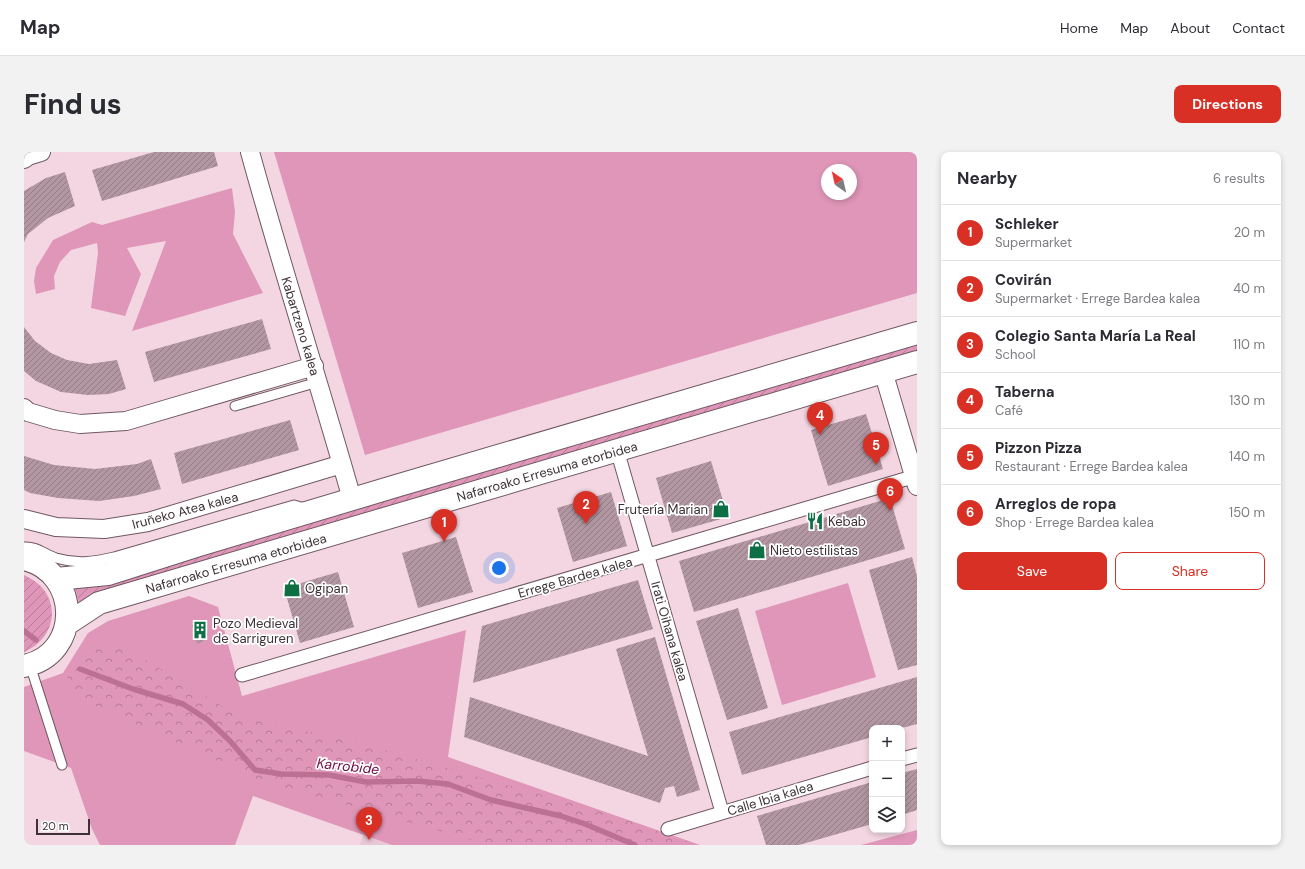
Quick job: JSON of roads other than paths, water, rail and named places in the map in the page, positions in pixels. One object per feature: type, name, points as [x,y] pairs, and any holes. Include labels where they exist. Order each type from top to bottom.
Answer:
[{"type":"street","points":[[24,159],[28,156],[41,152]]},
{"type":"street","name":"Kabartzeno kalea","points":[[250,152],[271,228],[316,374],[352,499]]},
{"type":"street","name":"Nafarroako Erresuma etorbidea","points":[[56,579],[108,574],[352,499],[917,333]]},
{"type":"street","name":"Nafarroako Erresuma etorbidea","points":[[67,624],[99,603],[917,362]]},
{"type":"street","points":[[883,371],[913,482]]},
{"type":"street","points":[[24,408],[28,412],[55,420],[80,424],[126,421],[316,374]]},
{"type":"street","name":"Irati Oihana kalea","points":[[616,450],[722,812]]},
{"type":"street","name":"Iruñeko Atea kalea","points":[[24,519],[56,527],[104,529],[148,522],[342,464]]},
{"type":"street","name":"Errege Bardea kalea","points":[[242,675],[647,556],[913,482]]},
{"type":"street","points":[[24,559],[44,567],[56,579],[64,593],[68,608],[67,624],[60,642],[47,656],[27,666]]},
{"type":"street","points":[[905,758],[917,755]]},
{"type":"street","name":"Calle Ibia kalea","points":[[668,829],[869,769]]},
{"type":"lane","points":[[234,406],[316,374]]},
{"type":"lane","name":"Nafarroako Erresuma etorbidea","points":[[24,547],[32,547],[54,557],[71,562],[92,562],[294,505],[318,510]]},
{"type":"lane","points":[[27,666],[62,765]]},
{"type":"waterway","name":"Karrobide","points":[[24,631],[36,640]]},
{"type":"waterway","name":"Karrobide","points":[[80,669],[133,689],[183,704],[208,720],[230,741],[255,770],[281,774],[329,775],[366,782],[417,781],[448,784],[491,800],[561,816],[585,824],[635,845]]},
{"type":"place","name":"Taberna","points":[[820,435]]},
{"type":"place","name":"Pizzon Pizza","points":[[876,465]]},
{"type":"place","name":"Frutería Marian","points":[[721,509]]},
{"type":"place","name":"Arreglos de ropa","points":[[890,511]]},
{"type":"place","name":"Kebab","points":[[815,521]]},
{"type":"place","name":"Covirán","points":[[586,524]]},
{"type":"place","name":"Schleker","points":[[444,542]]},
{"type":"place","name":"Nieto estilistas","points":[[757,550]]},
{"type":"place","name":"Ogipan","points":[[292,588]]},
{"type":"place","name":"Pozo Medieval de Sarriguren","points":[[200,630]]},
{"type":"place","name":"Colegio Santa María La Real","points":[[369,840]]}]
